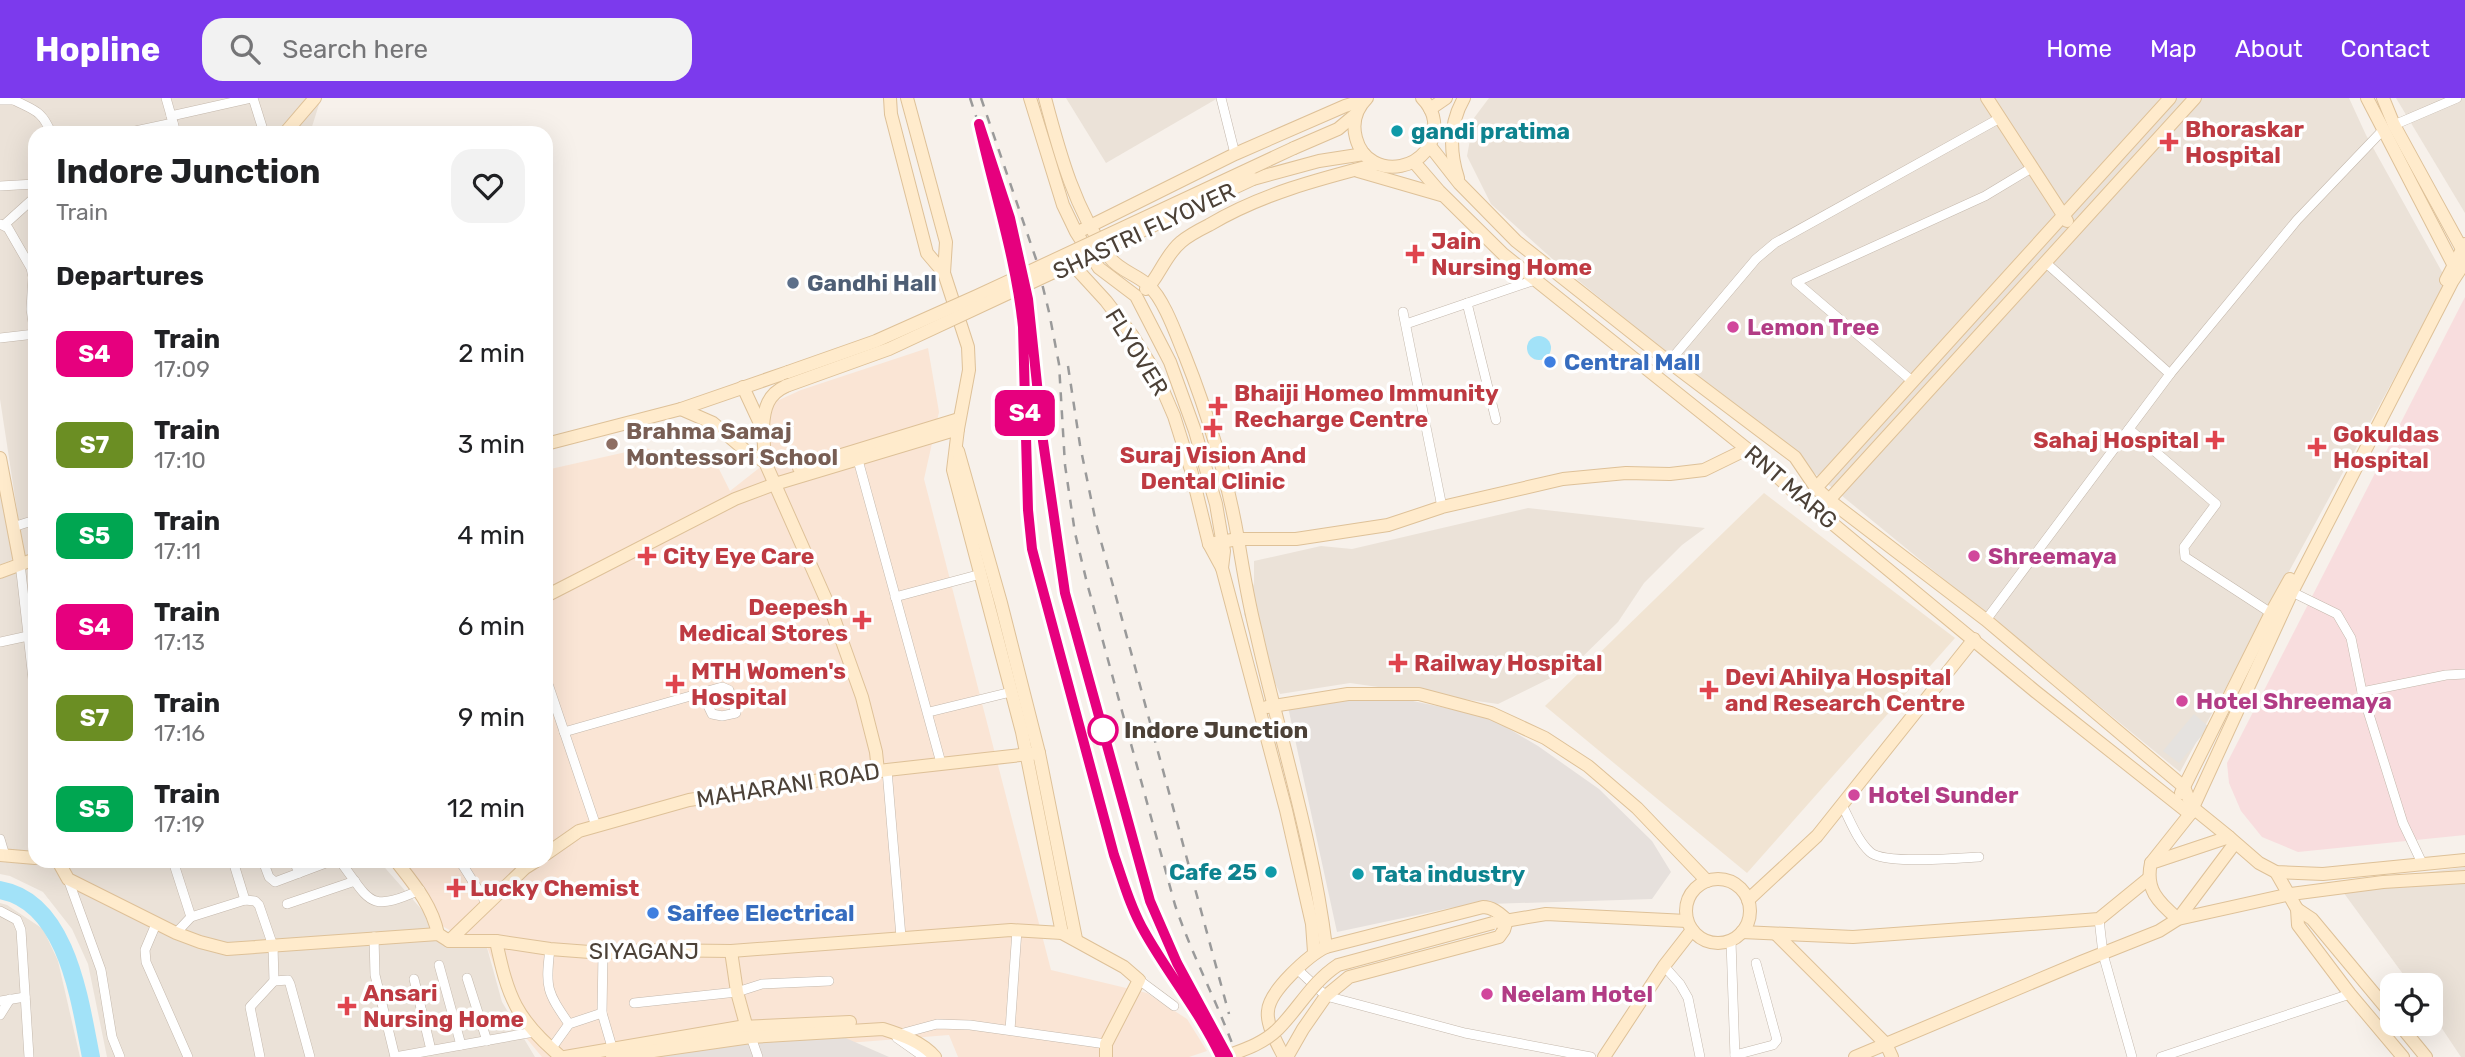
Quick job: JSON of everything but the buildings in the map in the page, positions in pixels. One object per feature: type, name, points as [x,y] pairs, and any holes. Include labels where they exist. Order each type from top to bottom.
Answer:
[{"type":"street","points":[[166,98],[173,124],[252,98],[262,126]]},
{"type":"street","points":[[291,126],[315,98]]},
{"type":"street","points":[[890,98],[891,114],[927,253],[944,273],[966,337],[970,370],[953,470],[1010,692],[1033,754],[1062,933]]},
{"type":"street","points":[[907,98],[946,242],[944,273]]},
{"type":"street","points":[[1031,98],[1056,160],[1068,179],[1089,227],[1113,262],[1150,286],[1167,316],[1209,426],[1238,539],[1256,634],[1275,706],[1317,895],[1320,950]]},
{"type":"street","points":[[1045,98],[1063,205],[1076,232],[1099,268],[1136,296],[1170,362],[1195,431],[1216,504],[1223,540],[1222,568],[1261,709],[1320,950]]},
{"type":"street","points":[[1221,98],[1235,154]]},
{"type":"street","points":[[1136,296],[1150,286],[1172,250],[1182,240],[1256,200],[1377,164],[1392,167],[1415,162],[1430,146],[1435,132],[1433,116],[1422,98]]},
{"type":"street","points":[[1430,110],[1446,98]]},
{"type":"street","points":[[1459,183],[1451,139],[1455,118],[1464,98]]},
{"type":"street","points":[[1987,98],[2062,216],[2074,229]]},
{"type":"street","points":[[1819,484],[2169,98]]},
{"type":"street","points":[[1833,496],[2195,98]]},
{"type":"street","points":[[2178,919],[2155,896],[2148,879],[2151,863],[2191,811],[2292,592],[2460,265],[2463,246],[2367,98]]},
{"type":"street","points":[[2383,98],[2388,128],[2460,265]]},
{"type":"street","points":[[1986,620],[2170,374],[2297,220],[2388,128],[2457,98]]},
{"type":"street","points":[[0,100],[14,99],[35,109],[48,126]]},
{"type":"street","points":[[1076,232],[1235,154],[1366,99]]},
{"type":"street","points":[[1366,99],[1356,114],[1354,128],[1357,142],[1364,154],[1377,164]]},
{"type":"street","name":"SHASTRI FLYOVER","points":[[553,441],[681,409],[876,341],[1338,129],[1356,114]]},
{"type":"street","points":[[1669,362],[1756,259],[1775,243],[2000,118]]},
{"type":"street","name":"RNT MARG","points":[[1430,146],[1459,183],[1516,241],[1795,457],[1833,496],[1986,620],[2184,787]]},
{"type":"street","name":"SHASTRI FLYOVER","points":[[764,430],[765,410],[770,396],[777,390],[889,349],[1253,179],[1319,161],[1364,154]]},
{"type":"street","name":"RNT MARG","points":[[1415,162],[1445,197],[1503,254],[1747,449],[1792,490],[2177,803],[2232,840],[2259,863],[2276,872]]},
{"type":"street","points":[[1913,381],[1796,282],[1985,196],[2033,167]]},
{"type":"street","points":[[1353,170],[1445,197]]},
{"type":"street","points":[[0,186],[28,184]]},
{"type":"street","points":[[28,203],[2,225],[28,261]]},
{"type":"street","points":[[2045,262],[2170,374]]},
{"type":"street","name":"FLYOVER","points":[[1073,265],[1106,301],[1155,372],[1174,416],[1208,540],[1222,568]]},
{"type":"street","points":[[2177,803],[2271,613],[2460,265]]},
{"type":"street","points":[[1406,324],[1535,280]]},
{"type":"street","points":[[1467,303],[1496,420]]},
{"type":"street","points":[[1404,312],[1442,507]]},
{"type":"street","points":[[0,338],[28,336]]},
{"type":"street","points":[[743,387],[764,430],[765,462],[832,613],[862,697],[882,771],[901,937]]},
{"type":"street","points":[[681,409],[713,423],[746,451],[765,462]]},
{"type":"street","points":[[773,480],[858,460],[959,424]]},
{"type":"street","points":[[553,592],[773,480],[959,424]]},
{"type":"street","points":[[2129,429],[2216,505],[2184,547],[2185,557],[2271,613]]},
{"type":"street","points":[[956,448],[1001,603],[1076,939]]},
{"type":"street","points":[[1208,540],[1296,540],[1388,525],[1442,507],[1563,479],[1704,470],[1747,449]]},
{"type":"street","points":[[0,458],[20,563],[28,636],[0,642]]},
{"type":"street","points":[[858,460],[941,763]]},
{"type":"street","points":[[13,527],[28,522]]},
{"type":"street","points":[[0,572],[28,561]]},
{"type":"street","points":[[895,597],[981,574]]},
{"type":"street","points":[[2292,592],[2337,614],[2351,638],[2362,692],[2403,823],[2422,863]]},
{"type":"street","points":[[1748,900],[1817,836],[1974,639]]},
{"type":"street","points":[[2362,692],[2446,675],[2465,674]]},
{"type":"street","points":[[929,712],[1010,692]]},
{"type":"street","points":[[564,732],[702,693]]},
{"type":"street","points":[[1261,709],[1348,694],[1419,694],[1491,713],[1545,738],[1588,766],[1636,808],[1707,881]]},
{"type":"street","points":[[553,699],[596,826]]},
{"type":"street","name":"MAHARANI ROAD","points":[[553,849],[579,831],[690,800],[941,763],[1033,754]]},
{"type":"street","points":[[2184,787],[2191,811]]},
{"type":"street","points":[[1842,805],[1862,842],[1872,854],[1886,860],[1979,857]]},
{"type":"street","points":[[0,839],[3,856],[28,858]]},
{"type":"street","points":[[2151,863],[2232,840]]},
{"type":"street","points":[[2178,919],[2232,840]]},
{"type":"street","points":[[2276,872],[2323,874],[2465,860]]},
{"type":"street","points":[[62,868],[101,970],[112,1037],[120,1057]]},
{"type":"street","points":[[175,868],[191,917]]},
{"type":"street","points":[[235,868],[246,900]]},
{"type":"street","points":[[266,868],[269,877],[275,882],[312,868]]},
{"type":"street","points":[[297,868],[299,873]]},
{"type":"street","points":[[345,868],[368,898],[379,902],[393,901],[420,890]]},
{"type":"street","points":[[402,868],[420,890],[443,938],[528,868]]},
{"type":"street","points":[[464,868],[487,904]]},
{"type":"street","points":[[2276,872],[2291,894],[2297,909],[2298,925],[2350,994],[2403,1057]]},
{"type":"street","points":[[1855,1057],[2160,931],[2178,919],[2291,894],[2383,882],[2465,877]]},
{"type":"street","name":"SIYAGANJ","points":[[68,879],[176,933],[200,943],[227,949],[374,937],[496,941],[603,953],[647,950],[731,951],[1017,930],[1062,933],[1124,967],[1139,980]]},
{"type":"street","points":[[1742,932],[1853,937],[2099,919],[2148,879]]},
{"type":"street","points":[[1727,880],[1736,884],[1748,900],[1750,917],[1742,932],[1731,941],[1709,942],[1700,938],[1689,926],[1686,905],[1689,897],[1707,881],[1727,880]]},
{"type":"street","points":[[287,904],[355,881]]},
{"type":"street","points":[[176,933],[191,917],[246,900],[255,901],[259,905],[272,946],[274,981]]},
{"type":"street","points":[[1286,1057],[1268,1019],[1267,1008],[1285,981],[1320,950],[1483,907],[1497,911],[1507,920]]},
{"type":"street","points":[[2297,909],[2312,919],[2380,1001]]},
{"type":"street","points":[[0,911],[13,917],[20,925],[29,1057]]},
{"type":"street","points":[[1224,1057],[1260,1043],[1277,1031],[1309,989],[1325,973],[1338,965],[1493,923],[1546,914],[1689,926]]},
{"type":"street","points":[[2099,919],[2103,954],[2132,1057]]},
{"type":"street","points":[[1286,1057],[1326,996],[1349,977],[1499,937],[1507,920]]},
{"type":"street","points":[[156,924],[145,950],[146,962],[187,1057]]},
{"type":"street","points":[[1604,1057],[1689,926]]},
{"type":"street","points":[[1010,1030],[1017,930]]},
{"type":"street","points":[[1776,934],[1886,1044],[1892,1057]]},
{"type":"street","points":[[374,937],[375,975],[395,1057],[534,1032]]},
{"type":"street","points":[[496,941],[503,976],[515,1008],[534,1032],[559,1054],[613,1054],[817,1022],[878,1024],[880,1030],[929,1054]]},
{"type":"street","points":[[1731,941],[1735,1056],[1773,1045],[1777,1040],[1756,962]]},
{"type":"street","points":[[550,949],[547,986],[553,1001],[569,1024]]},
{"type":"street","points":[[731,951],[737,992],[758,1057]]},
{"type":"street","points":[[603,953],[602,1013],[613,1054]]},
{"type":"street","points":[[439,965],[461,1045]]},
{"type":"street","points":[[1664,966],[1681,984],[1688,999],[1700,1057]]},
{"type":"street","points":[[1297,969],[1326,996],[1465,1033],[1591,1057]]},
{"type":"street","points":[[467,978],[487,1041]]},
{"type":"street","points":[[414,979],[431,1051]]},
{"type":"street","points":[[260,1057],[250,1007],[274,981],[288,980],[310,1057]]},
{"type":"street","points":[[900,1034],[937,1024],[970,1025],[1010,1030],[1106,1050],[1139,980],[1174,1006]]},
{"type":"street","points":[[634,1003],[737,992],[762,984],[829,981]]},
{"type":"street","points":[[2161,1057],[2350,994]]},
{"type":"street","points":[[0,1015],[5,1000],[25,997]]},
{"type":"street","points":[[569,1024],[602,1013]]},
{"type":"street","points":[[559,1054],[569,1024]]},
{"type":"street","points":[[880,1030],[900,1034],[929,1054]]},
{"type":"street","points":[[2409,1036],[2426,1057]]},
{"type":"shaded area","points":[[0,98],[321,98],[312,126],[28,126],[28,868],[385,868],[452,944],[486,944],[502,1002],[535,1057],[107,1057],[88,964],[72,929],[43,892],[0,874],[0,579],[26,569],[0,399]]},
{"type":"shaded area","points":[[1066,98],[1218,98],[1106,163]]},
{"type":"shaded area","points":[[1489,98],[2349,98],[2366,135],[2447,281],[2180,772],[1557,263],[1491,204],[1467,156],[1474,118]]},
{"type":"shaded area","points":[[2396,98],[2465,98],[2465,213]]},
{"type":"shaded area","points":[[2465,297],[2465,835],[2298,852],[2262,837],[2241,811],[2229,783],[2227,763]]},
{"type":"shaded area","points":[[928,348],[939,412],[924,479],[1051,970],[1147,993],[1187,1019],[1207,1051],[1189,1057],[958,1057],[949,1035],[670,1057],[542,1057],[517,1027],[486,944],[469,942],[431,919],[392,868],[553,868],[553,468],[644,448],[715,461],[730,491],[763,465],[753,423],[757,410],[801,390]]},
{"type":"shaded area","points":[[0,456],[18,557],[0,565]]},
{"type":"shaded area","points":[[1764,493],[1955,638],[1747,873],[1545,706]]},
{"type":"shaded area","points":[[1528,508],[1705,528],[1682,545],[1644,583],[1618,622],[1571,668],[1498,704],[1350,683],[1280,694],[1244,614],[1254,583],[1254,561],[1321,546],[1352,549]]},
{"type":"shaded area","points":[[1347,699],[1408,700],[1489,717],[1538,746],[1599,789],[1652,841],[1671,872],[1652,899],[1489,904],[1450,908],[1337,932],[1288,707]]},
{"type":"shaded area","points":[[2194,714],[2209,727],[2179,763],[2163,751]]},
{"type":"shaded area","points":[[2465,867],[2465,1057],[2461,1057],[2443,1030],[2443,973],[2402,973],[2338,885]]},
{"type":"shaded area","points":[[0,903],[43,929],[58,961],[80,1057],[0,1057]]},
{"type":"shaded area","points":[[832,1032],[889,1057],[628,1057]]},
{"type":"water","points":[[1539,336],[1550,343],[1551,348],[1544,359],[1539,360],[1528,353],[1527,348],[1534,337]]},
{"type":"waterway","points":[[0,890],[23,898],[41,914],[56,934],[75,984],[91,1057]]},
{"type":"railway","points":[[970,98],[1010,218],[1028,299],[1040,415],[1065,593],[1150,901],[1177,963],[1228,1057]]},
{"type":"railway","points":[[981,98],[1036,259],[1049,312],[1059,364],[1065,465],[1075,533],[1087,583],[1175,905],[1237,1057]]},
{"type":"railway","points":[[1024,340],[1028,510],[1032,549],[1114,855],[1129,900],[1142,929],[1188,1000]]},
{"type":"railway","points":[[1068,366],[1096,523],[1229,1014]]},
{"type":"train","name":"S4","points":[[1221,1057],[1197,1013],[1142,929],[1129,900],[1114,855],[1032,549],[1028,510],[1021,301],[979,124],[1010,218],[1028,299],[1043,441],[1065,593],[1150,901],[1177,963],[1228,1057]]},
{"type":"place","name":"gandi pratima","points":[[1397,131]]},
{"type":"place","name":"Bhoraskar Hospital","points":[[2169,142]]},
{"type":"place","name":"Jain Nursing Home","points":[[1415,254]]},
{"type":"place","name":"Gandhi Hall","points":[[793,283]]},
{"type":"place","name":"Lemon Tree","points":[[1733,327]]},
{"type":"place","name":"Central Mall","points":[[1550,362]]},
{"type":"place","name":"Bhaiji Homeo Immunity Recharge Centre","points":[[1218,406]]},
{"type":"place","name":"Suraj Vision And Dental Clinic","points":[[1213,428]]},
{"type":"place","name":"Sahaj Hospital","points":[[2215,440]]},
{"type":"place","name":"Brahma Samaj Montessori School","points":[[612,444]]},
{"type":"place","name":"Gokuldas Hospital","points":[[2317,447]]},
{"type":"place","name":"City Eye Care","points":[[647,556]]},
{"type":"place","name":"Shreemaya","points":[[1974,556]]},
{"type":"place","name":"Deepesh Medical Stores","points":[[862,620]]},
{"type":"place","name":"Railway Hospital","points":[[1398,663]]},
{"type":"place","name":"MTH Women's Hospital","points":[[675,684]]},
{"type":"place","name":"Devi Ahilya Hospital and Research Centre","points":[[1709,690]]},
{"type":"place","name":"Hotel Shreemaya","points":[[2182,701]]},
{"type":"place","name":"Indore Junction","points":[[1103,730]]},
{"type":"place","name":"Hotel Sunder","points":[[1854,795]]},
{"type":"place","name":"Cafe 25","points":[[1271,872]]},
{"type":"place","name":"Tata industry","points":[[1358,874]]},
{"type":"place","name":"Lucky Chemist","points":[[456,888]]},
{"type":"place","name":"Saifee Electrical","points":[[653,913]]},
{"type":"place","name":"Neelam Hotel","points":[[1487,994]]},
{"type":"place","name":"Ansari Nursing Home","points":[[347,1006]]}]
